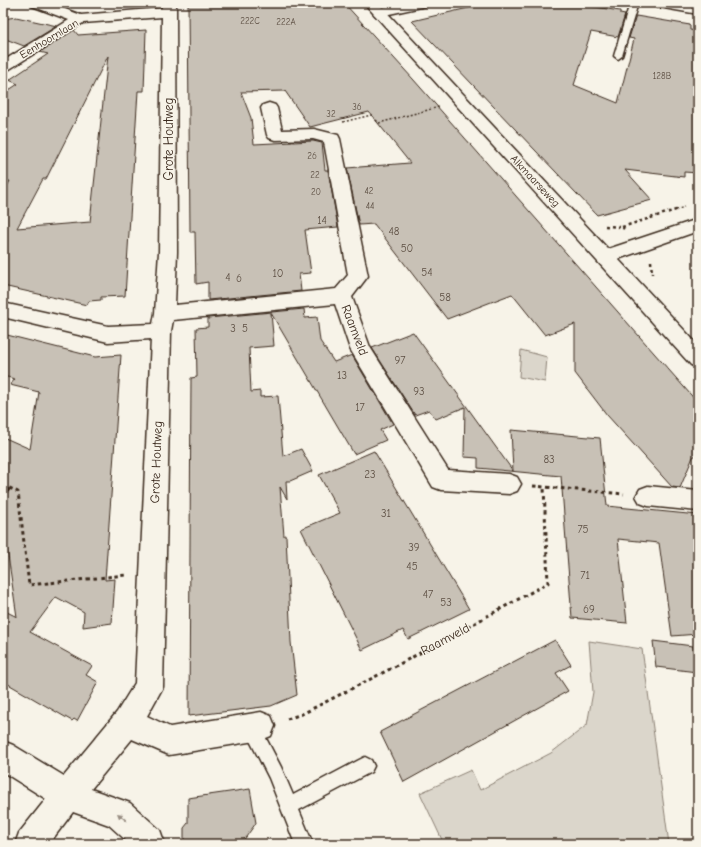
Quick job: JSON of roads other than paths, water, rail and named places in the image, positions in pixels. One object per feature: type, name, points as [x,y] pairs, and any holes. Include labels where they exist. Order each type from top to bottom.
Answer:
[{"type":"street","points":[[37,3],[80,19]]},
{"type":"street","points":[[376,8],[421,3]]},
{"type":"street","points":[[658,3],[698,10]]},
{"type":"street","name":"Eenhoornlaan","points":[[3,68],[80,19],[169,8]]},
{"type":"street","name":"Grote Houtweg","points":[[30,844],[66,794],[127,722],[149,687],[163,322],[168,252],[169,8]]},
{"type":"street","name":"Alkmaarseweg","points":[[376,8],[698,359]]},
{"type":"street","name":"Raamveld","points":[[3,310],[108,334],[163,322],[342,296],[358,276],[332,139],[314,134],[275,135],[269,108]]},
{"type":"street","points":[[604,257],[698,225]]},
{"type":"street","name":"Raamveld","points":[[342,296],[360,349],[441,480],[509,484]]},
{"type":"street","points":[[648,496],[698,501]]},
{"type":"street","points":[[127,722],[169,741],[256,726]]},
{"type":"street","points":[[3,756],[66,794],[118,814],[149,841],[150,844]]},
{"type":"lane","points":[[618,56],[634,3]]},
{"type":"lane","points":[[256,726],[304,844]]},
{"type":"lane","points":[[288,806],[365,766]]}]
